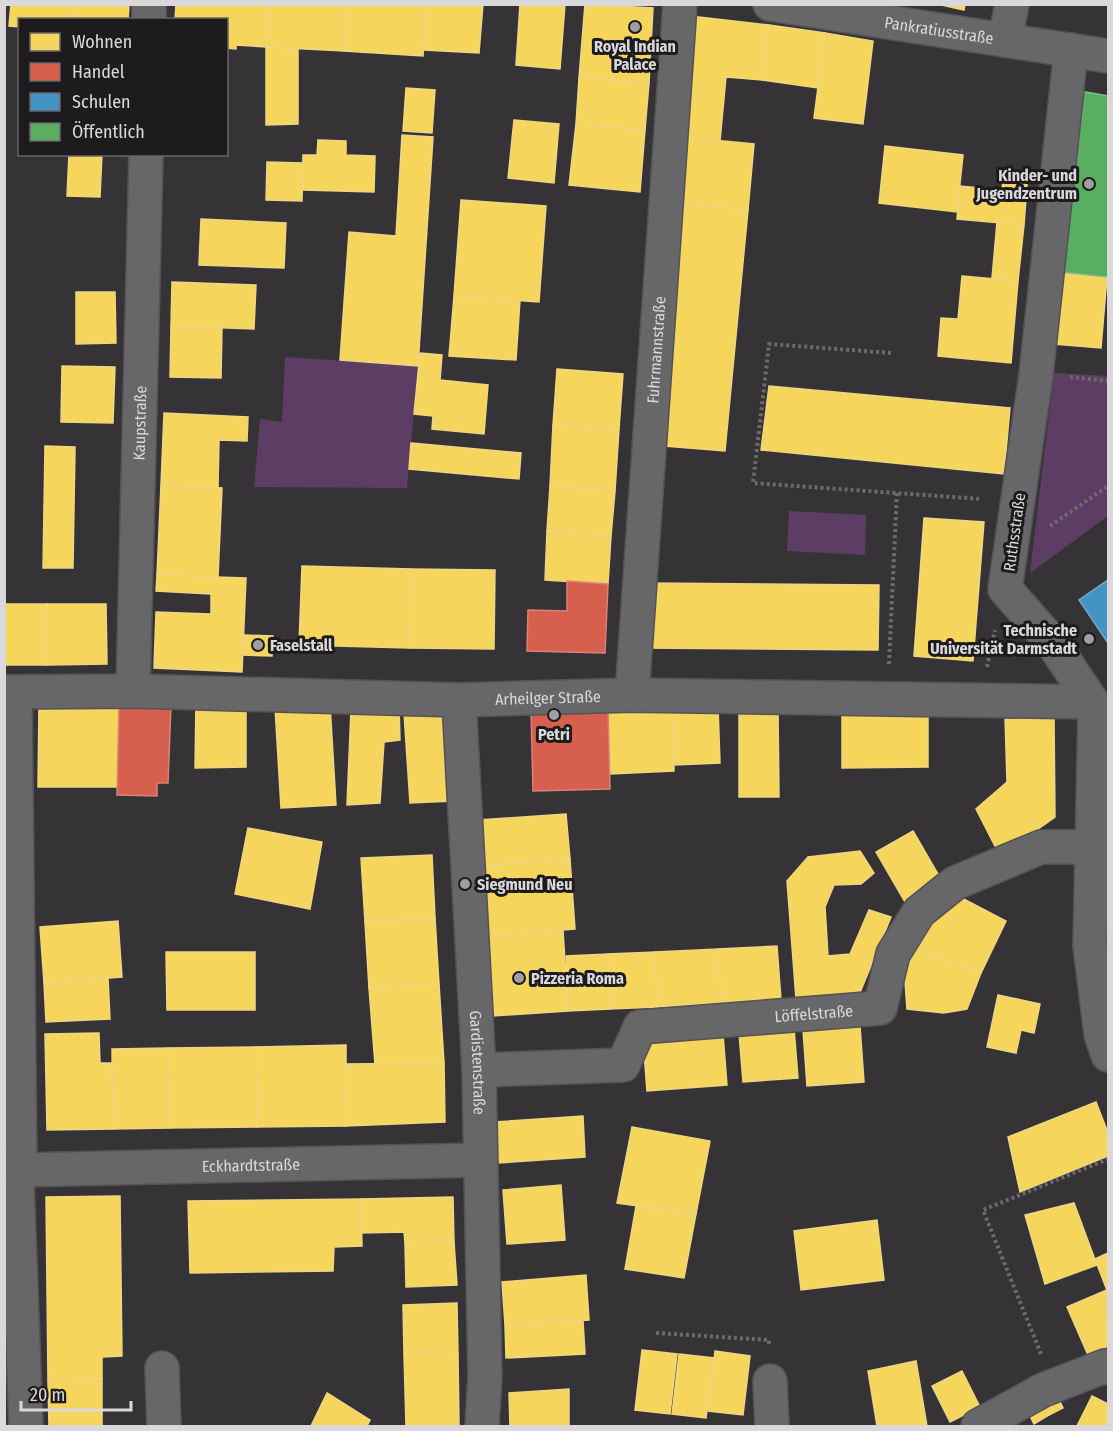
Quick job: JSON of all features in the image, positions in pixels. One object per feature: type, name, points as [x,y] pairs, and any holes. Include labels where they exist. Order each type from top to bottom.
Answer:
[{"type":"street","name":"Fuhrmannstraße","points":[[632,695],[680,4]]},
{"type":"street","name":"Pankratiusstraße","points":[[770,4],[1108,56]]},
{"type":"street","points":[[1005,40],[1012,4]]},
{"type":"street","name":"Ruthsstraße","points":[[1071,50],[1036,375],[1005,589],[1052,642],[1092,702],[1095,711],[1091,957],[1101,1034],[1108,1055]]},
{"type":"street","name":"Kaupstraße","points":[[133,691],[146,156]]},
{"type":"street","name":"Arheilger Straße","points":[[10,692],[133,691],[459,700],[632,695],[1092,702]]},
{"type":"street","points":[[10,692],[12,1167],[17,1182],[27,1426]]},
{"type":"street","name":"Gardistenstraße","points":[[459,700],[479,1070],[485,1377],[482,1426]]},
{"type":"street","name":"Löffelstraße","points":[[479,1070],[623,1065],[640,1027],[880,1008],[893,954],[919,912],[956,883],[1041,847],[1091,847]]},
{"type":"street","name":"Eckhardtstraße","points":[[12,1167],[480,1160]]},
{"type":"street","points":[[978,1426],[1054,1385],[1105,1366],[1108,1368]]},
{"type":"street","points":[[162,1368],[164,1426]]},
{"type":"street","points":[[770,1381],[772,1426]]},
{"type":"path","points":[[891,353],[769,344],[753,483],[897,491],[1018,502]]},
{"type":"path","points":[[1012,552],[1108,486]]},
{"type":"path","points":[[888,698],[897,491]]},
{"type":"path","points":[[980,699],[1005,589]]},
{"type":"path","points":[[1054,1385],[983,1210],[1108,1159]]},
{"type":"path","points":[[656,1333],[769,1340],[770,1381]]},
{"type":"shaded area","points":[[285,357],[418,366],[407,488],[254,487],[260,419],[282,422]]},
{"type":"shaded area","points":[[1054,373],[1108,376],[1108,516],[1030,573]]},
{"type":"shaded area","points":[[789,511],[866,515],[865,555],[787,551]]},
{"type":"building: Wohnen","points":[[11,4],[76,4],[75,18],[18,18],[18,27],[9,26]]},
{"type":"building: Wohnen","points":[[76,4],[129,4],[128,18],[75,18]]},
{"type":"building: Wohnen","points":[[176,4],[269,4],[266,47],[236,45],[236,49],[228,48],[228,18],[175,18]]},
{"type":"building: Wohnen","points":[[269,4],[347,4],[344,51],[266,47]]},
{"type":"building: Wohnen","points":[[347,4],[427,4],[423,56],[344,51]]},
{"type":"building: Wohnen","points":[[427,4],[483,4],[479,53],[424,50]]},
{"type":"building: Wohnen","points":[[520,4],[565,4],[560,69],[516,65]]},
{"type":"building: Wohnen","points":[[585,4],[653,8],[649,83],[579,78]]},
{"type":"building: Wohnen","points":[[937,4],[965,4],[964,10]]},
{"type":"building: Wohnen","points":[[690,16],[769,25],[762,80],[726,77],[720,141],[682,137]]},
{"type":"building: Wohnen","points":[[769,25],[825,33],[818,88],[762,80]]},
{"type":"building: Wohnen","points":[[825,33],[873,41],[863,124],[814,118]]},
{"type":"building: Wohnen","points":[[266,47],[298,49],[298,124],[266,125]]},
{"type":"building: Wohnen","points":[[579,78],[649,83],[645,130],[576,124]]},
{"type":"building: Wohnen","points":[[406,88],[435,90],[432,133],[403,131]]},
{"type":"building: Wohnen","points":[[514,120],[559,124],[554,183],[508,178]]},
{"type":"building: Wohnen","points":[[576,124],[645,130],[640,192],[569,185]]},
{"type":"building: Wohnen","points":[[402,135],[433,137],[418,366],[340,360],[349,232],[396,236]]},
{"type":"building: Wohnen","points":[[682,137],[754,144],[748,210],[675,202]]},
{"type":"building: Wohnen","points":[[318,140],[346,141],[346,155],[375,156],[374,192],[302,190],[303,155],[317,155]]},
{"type":"building: Wohnen","points":[[885,146],[963,155],[957,212],[879,203]]},
{"type":"building: Wohnen","points":[[69,156],[102,156],[100,197],[67,196]]},
{"type":"building: Wohnen","points":[[267,162],[303,163],[302,201],[266,200]]},
{"type":"building: Wohnen","points":[[1004,170],[1028,172],[1024,225],[957,219],[960,186],[1002,190]]},
{"type":"building: Wohnen","points":[[461,200],[546,206],[539,302],[454,296]]},
{"type":"building: Wohnen","points":[[675,202],[748,210],[725,451],[652,445]]},
{"type":"building: Wohnen","points":[[201,219],[286,223],[284,268],[199,265]]},
{"type":"building: Wohnen","points":[[997,222],[1024,225],[1018,281],[992,278]]},
{"type":"building: Wohnen","points":[[1061,272],[1107,277],[1101,348],[1054,344]]},
{"type":"building: Wohnen","points":[[962,276],[1018,281],[1011,363],[938,356],[941,318],[958,319]]},
{"type":"building: Wohnen","points":[[172,282],[256,285],[254,329],[171,326]]},
{"type":"building: Wohnen","points":[[76,292],[115,292],[116,343],[76,344]]},
{"type":"building: Wohnen","points":[[454,296],[520,300],[516,360],[449,356]]},
{"type":"building: Wohnen","points":[[171,326],[222,327],[221,378],[170,377]]},
{"type":"building: Wohnen","points":[[420,353],[442,355],[440,380],[488,385],[484,434],[432,429],[433,416],[414,414]]},
{"type":"building: Wohnen","points":[[62,366],[115,367],[113,423],[61,422]]},
{"type":"building: Wohnen","points":[[557,369],[623,374],[619,429],[553,425]]},
{"type":"building: Wohnen","points":[[769,386],[1010,408],[1004,474],[761,450]]},
{"type":"building: Wohnen","points":[[164,413],[248,417],[247,441],[219,440],[218,487],[161,485]]},
{"type":"building: Wohnen","points":[[553,425],[619,429],[615,491],[550,486]]},
{"type":"building: Wohnen","points":[[411,443],[521,453],[519,479],[409,469]]},
{"type":"building: Wohnen","points":[[45,446],[75,447],[73,568],[43,568]]},
{"type":"building: Wohnen","points":[[161,485],[222,488],[218,577],[157,575]]},
{"type":"building: Wohnen","points":[[550,486],[615,491],[611,536],[547,531]]},
{"type":"building: Wohnen","points":[[924,518],[984,522],[973,661],[914,656]]},
{"type":"building: Wohnen","points":[[547,531],[611,536],[608,584],[545,580]]},
{"type":"building: Wohnen","points":[[302,566],[411,569],[409,648],[299,645]]},
{"type":"building: Wohnen","points":[[411,569],[495,570],[494,649],[409,648]]},
{"type":"building: Wohnen","points":[[157,575],[246,578],[242,672],[154,668],[156,612],[211,614],[211,594],[156,591]]},
{"type":"building: Wohnen","points":[[649,583],[879,585],[878,650],[643,648]]},
{"type":"building: Wohnen","points":[[4,604],[47,604],[47,665],[4,665]]},
{"type":"building: Wohnen","points":[[47,604],[106,604],[107,664],[47,665]]},
{"type":"building: Wohnen","name":"Faselstall","points":[[244,635],[273,636],[272,656],[243,655]]},
{"type":"building: Wohnen","points":[[39,703],[119,704],[118,787],[38,787]]},
{"type":"building: Wohnen","points":[[196,703],[246,703],[246,767],[195,768]]},
{"type":"building: Wohnen","points":[[330,704],[336,805],[281,808],[275,707]]},
{"type":"building: Wohnen","points":[[399,705],[400,740],[384,742],[380,803],[347,805],[351,709]]},
{"type":"building: Wohnen","points":[[718,706],[720,763],[675,765],[674,707]]},
{"type":"building: Wohnen","points":[[674,707],[674,771],[610,774],[608,708]]},
{"type":"building: Wohnen","points":[[447,710],[453,801],[410,803],[404,713]]},
{"type":"building: Wohnen","points":[[739,711],[778,711],[779,797],[739,797]]},
{"type":"building: Wohnen","points":[[928,713],[928,767],[842,768],[842,714]]},
{"type":"building: Wohnen","points":[[1054,715],[1055,817],[1000,856],[976,809],[1007,782],[1005,717]]},
{"type":"building: Wohnen","points":[[566,814],[570,859],[481,866],[478,820]]},
{"type":"building: Wohnen","points":[[248,828],[322,842],[310,909],[235,894]]},
{"type":"building: Wohnen","points":[[913,831],[942,881],[905,902],[876,852]]},
{"type":"building: Wohnen","points":[[860,851],[874,873],[861,884],[834,885],[825,907],[828,956],[850,954],[869,910],[891,917],[859,995],[796,999],[787,881],[808,857]]},
{"type":"building: Wohnen","points":[[432,855],[435,918],[365,922],[361,858]]},
{"type":"building: Wohnen","points":[[570,859],[575,929],[487,936],[481,866]]},
{"type":"building: Wohnen","points":[[956,895],[1006,921],[981,973],[914,947],[935,911]]},
{"type":"building: Wohnen","points":[[435,918],[439,984],[369,988],[365,922]]},
{"type":"building: Wohnen","points":[[118,921],[122,977],[44,983],[40,927]]},
{"type":"building: Wohnen","points":[[563,930],[568,1011],[493,1016],[487,936]]},
{"type":"building: Wohnen","points":[[777,946],[781,1000],[721,1003],[718,949]]},
{"type":"building: Wohnen","points":[[914,947],[981,973],[967,1009],[944,1013],[907,1009],[904,968]]},
{"type":"building: Wohnen","points":[[718,949],[721,1003],[657,1007],[655,952]]},
{"type":"building: Wohnen","points":[[166,952],[255,952],[255,1010],[167,1010]]},
{"type":"building: Wohnen","points":[[655,952],[657,1007],[610,1009],[608,954]]},
{"type":"building: Wohnen","points":[[608,954],[610,1009],[568,1011],[566,956]]},
{"type":"building: Wohnen","points":[[108,978],[110,1019],[46,1022],[44,983]]},
{"type":"building: Wohnen","points":[[439,984],[444,1063],[375,1064],[369,988]]},
{"type":"building: Wohnen","points":[[998,995],[1040,1004],[1034,1033],[1021,1030],[1016,1053],[987,1047]]},
{"type":"building: Wohnen","points":[[860,1026],[864,1082],[807,1086],[803,1030]]},
{"type":"building: Wohnen","points":[[794,1028],[798,1078],[743,1082],[739,1033]]},
{"type":"building: Wohnen","points":[[99,1033],[100,1063],[112,1063],[113,1129],[47,1130],[45,1034]]},
{"type":"building: Wohnen","points":[[723,1034],[727,1085],[647,1091],[643,1040]]},
{"type":"building: Wohnen","points":[[346,1045],[346,1126],[257,1127],[256,1047]]},
{"type":"building: Wohnen","points":[[256,1047],[257,1127],[169,1128],[168,1048]]},
{"type":"building: Wohnen","points":[[168,1048],[169,1128],[113,1129],[112,1049]]},
{"type":"building: Wohnen","points":[[444,1063],[445,1122],[346,1126],[345,1064]]},
{"type":"building: Wohnen","points":[[1096,1102],[1108,1133],[1108,1156],[1020,1192],[1008,1137]]},
{"type":"building: Wohnen","points":[[583,1116],[585,1157],[498,1163],[495,1122]]},
{"type":"building: Wohnen","points":[[632,1127],[710,1141],[696,1214],[617,1203]]},
{"type":"building: Wohnen","points":[[561,1185],[565,1240],[507,1244],[503,1190]]},
{"type":"building: Wohnen","points":[[120,1196],[122,1356],[102,1357],[102,1379],[48,1380],[46,1197]]},
{"type":"building: Wohnen","points":[[453,1197],[454,1242],[405,1243],[404,1232],[361,1233],[361,1199]]},
{"type":"building: Wohnen","points":[[361,1199],[362,1246],[334,1247],[333,1271],[190,1273],[188,1201]]},
{"type":"building: Wohnen","points":[[1074,1203],[1097,1265],[1045,1284],[1025,1215]]},
{"type":"building: Wohnen","points":[[636,1206],[696,1214],[684,1278],[625,1269]]},
{"type":"building: Wohnen","points":[[877,1220],[884,1280],[801,1290],[794,1231]]},
{"type":"building: Wohnen","points":[[454,1242],[457,1285],[406,1287],[405,1243]]},
{"type":"building: Wohnen","points":[[1108,1253],[1108,1293],[1095,1259]]},
{"type":"building: Wohnen","points":[[586,1275],[589,1320],[505,1325],[502,1282]]},
{"type":"building: Wohnen","points":[[1107,1290],[1108,1346],[1088,1355],[1067,1307]]},
{"type":"building: Wohnen","points":[[457,1303],[458,1355],[404,1354],[403,1305]]},
{"type":"building: Wohnen","points":[[583,1321],[585,1354],[506,1358],[505,1325]]},
{"type":"building: Wohnen","points":[[642,1350],[677,1354],[670,1414],[635,1410]]},
{"type":"building: Wohnen","points":[[715,1351],[750,1356],[743,1415],[708,1411]]},
{"type":"building: Wohnen","points":[[404,1354],[458,1355],[459,1426],[406,1426]]},
{"type":"building: Wohnen","points":[[679,1354],[714,1358],[706,1418],[672,1414]]},
{"type":"building: Wohnen","points":[[916,1361],[927,1426],[877,1426],[868,1371]]},
{"type":"building: Wohnen","points":[[962,1371],[980,1407],[950,1422],[932,1386]]},
{"type":"building: Wohnen","points":[[102,1379],[102,1426],[49,1426],[48,1380]]},
{"type":"building: Wohnen","points":[[569,1389],[569,1426],[510,1426],[509,1393]]},
{"type":"building: Wohnen","points":[[327,1393],[370,1420],[367,1426],[311,1426]]},
{"type":"building: Wohnen","points":[[1056,1393],[1063,1408],[1049,1415],[1042,1401]]},
{"type":"building: Wohnen","points":[[1092,1396],[1108,1404],[1108,1426],[1077,1426]]},
{"type":"building: Wohnen","points":[[1042,1401],[1049,1415],[1034,1424],[1027,1410]]},
{"type":"building: Handel","points":[[567,581],[608,584],[605,653],[527,651],[528,610],[567,611]]},
{"type":"building: Handel","points":[[119,704],[171,705],[168,783],[157,783],[157,796],[117,795]]},
{"type":"building: Handel","points":[[608,708],[610,789],[533,791],[531,710]]},
{"type":"building: Schulen","points":[[1108,580],[1108,643],[1079,600]]},
{"type":"building: Öffentlich","name":"Kinder- und Jugendzentrum","points":[[1080,91],[1108,96],[1108,277],[1061,272]]},
{"type":"place","name":"Royal Indian Palace","points":[[635,27]]},
{"type":"place","name":"Kinder- und Jugendzentrum","points":[[1089,184]]},
{"type":"place","name":"Technische Universität Darmstadt","points":[[1089,639]]},
{"type":"place","name":"Faselstall","points":[[258,645]]},
{"type":"place","name":"Petri","points":[[554,715]]},
{"type":"place","name":"Siegmund Neu","points":[[465,884]]},
{"type":"place","name":"Pizzeria Roma","points":[[519,978]]}]
